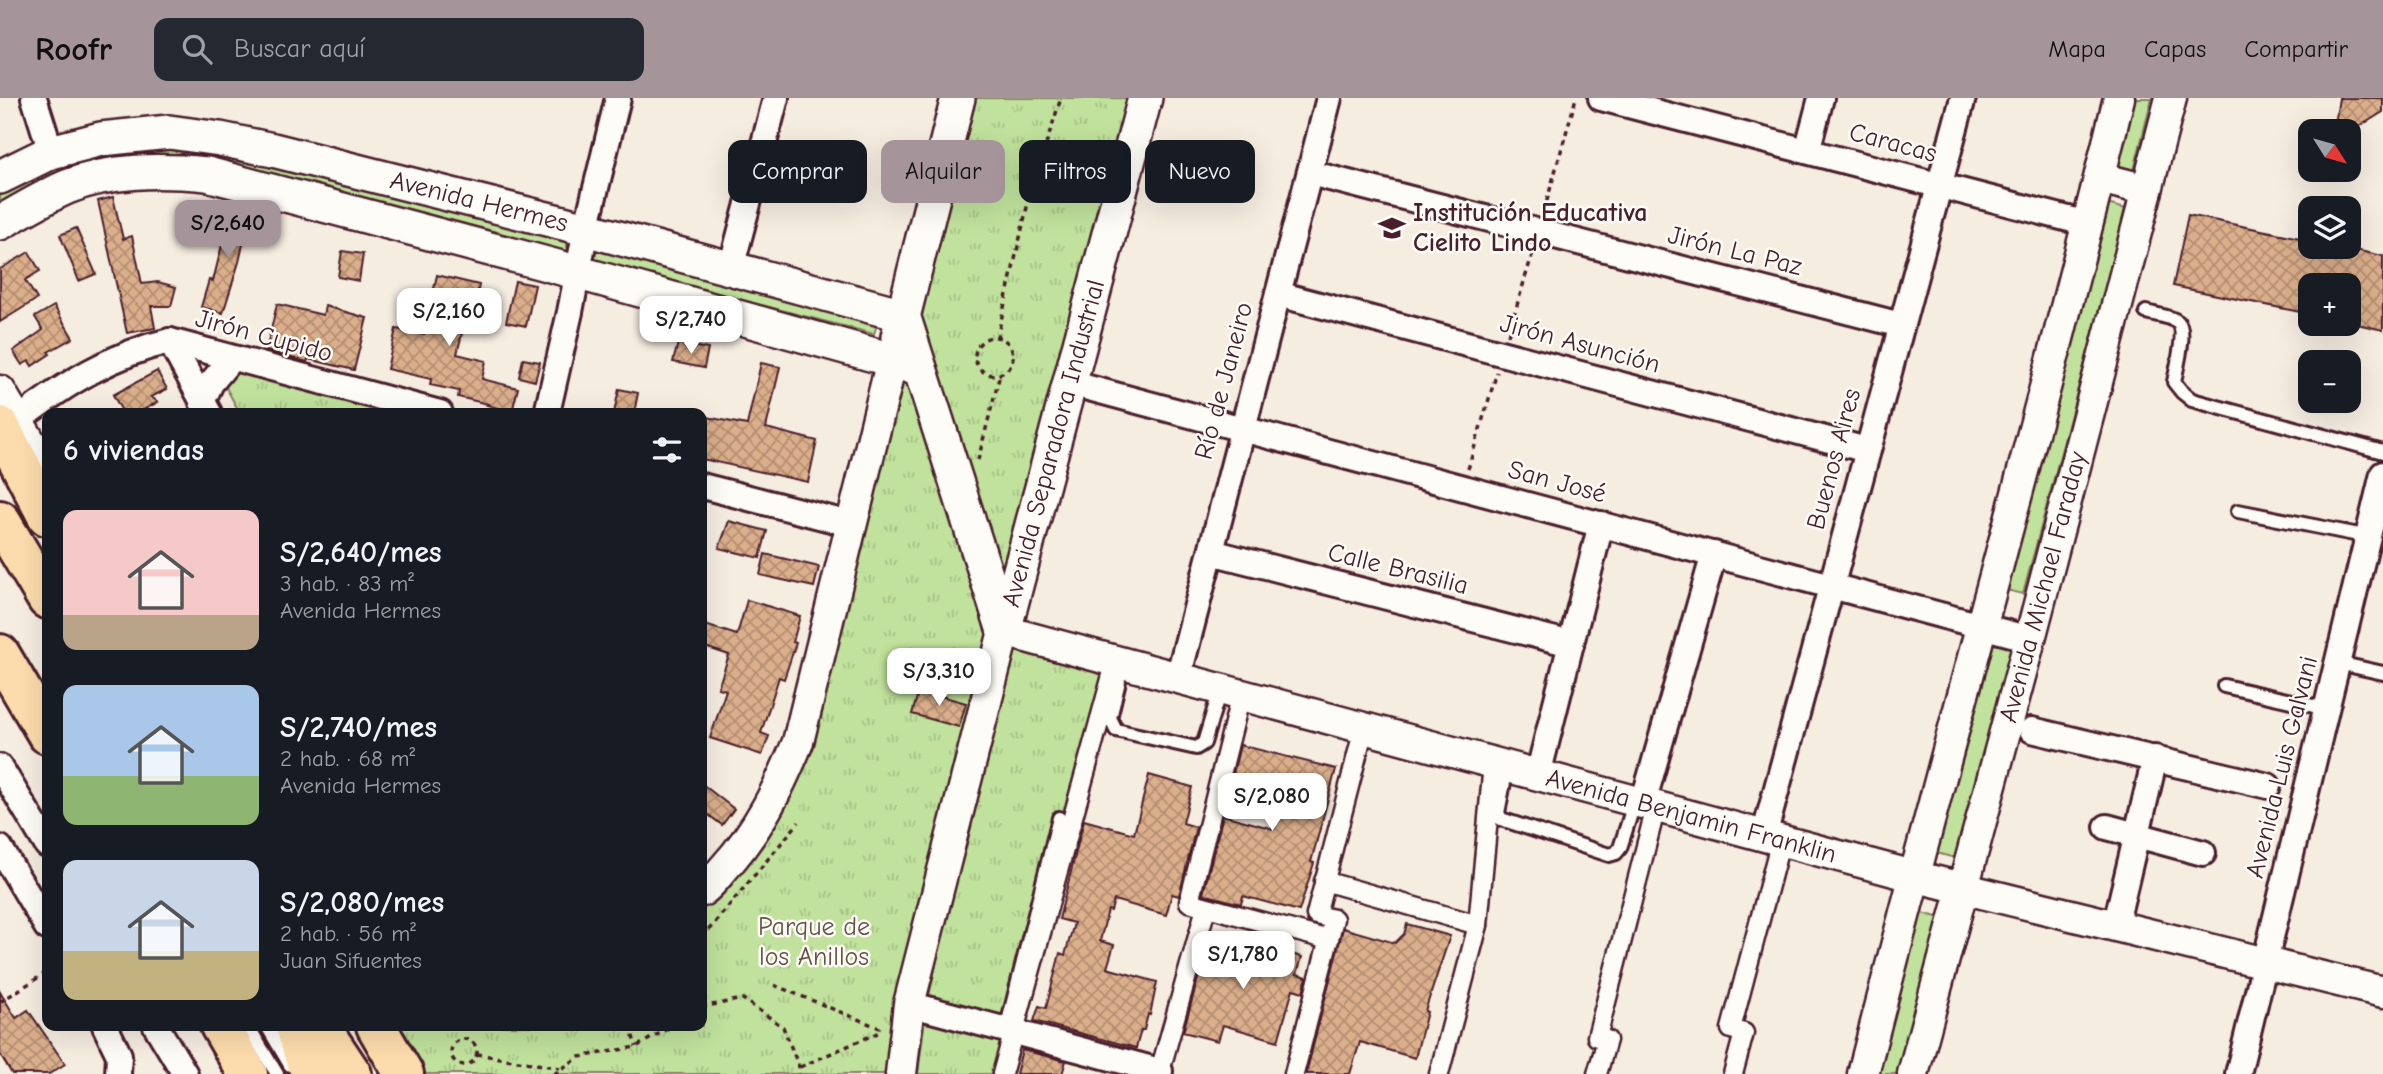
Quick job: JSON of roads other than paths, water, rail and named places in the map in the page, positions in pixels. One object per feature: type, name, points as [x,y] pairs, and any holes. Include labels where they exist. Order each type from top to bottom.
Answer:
[{"type":"highway","points":[[20,416],[42,497]]},
{"type":"highway","points":[[0,520],[42,591]]},
{"type":"highway","points":[[0,654],[42,725]]},
{"type":"highway","points":[[223,1031],[248,1074]]},
{"type":"highway","points":[[296,1031],[304,1060],[312,1074]]},
{"type":"highway","points":[[323,1031],[352,1074]]},
{"type":"highway","points":[[379,1031],[404,1074]]},
{"type":"main road","points":[[958,98],[903,315],[906,365],[1004,631]]},
{"type":"main road","name":"Avenida Separadora Industrial","points":[[1004,631],[1145,98]]},
{"type":"main road","name":"Avenida Hermes","points":[[0,177],[51,152],[101,139],[169,132],[220,139],[586,229],[903,315]]},
{"type":"main road","name":"Avenida Hermes","points":[[0,223],[70,186],[108,177],[164,170],[207,174],[578,273],[906,365]]},
{"type":"street","points":[[34,98],[51,152]]},
{"type":"street","points":[[548,408],[586,229],[618,98]]},
{"type":"street","points":[[731,268],[776,98]]},
{"type":"street","name":"Río de Janeiro","points":[[1178,678],[1329,98]]},
{"type":"street","name":"Caracas","points":[[1605,98],[2088,224]]},
{"type":"street","points":[[1807,151],[1821,98]]},
{"type":"street","name":"Buenos Aires","points":[[1773,838],[1830,585],[1963,98]]},
{"type":"street","name":"Avenida Michael Faraday","points":[[1863,1074],[2119,98]]},
{"type":"street","name":"Avenida Michael Faraday","points":[[1913,1074],[2171,98]]},
{"type":"street","name":"Jirón La Paz","points":[[1310,173],[1901,325]]},
{"type":"street","points":[[2100,178],[2147,190]]},
{"type":"street","name":"Jirón Asunción","points":[[1278,294],[1867,450]]},
{"type":"street","points":[[170,341],[205,407]]},
{"type":"street","name":"Jirón Cupido","points":[[20,416],[116,357],[170,341],[421,408]]},
{"type":"street","points":[[205,407],[211,383],[231,359]]},
{"type":"street","points":[[707,884],[733,859],[755,828],[779,790],[798,742],[850,524],[906,365]]},
{"type":"street","name":"San José","points":[[1070,383],[2030,639]]},
{"type":"street","points":[[0,391],[20,416],[42,460]]},
{"type":"street","name":"Avenida Luis Galvani","points":[[2238,1074],[2383,474]]},
{"type":"street","points":[[707,487],[850,524]]},
{"type":"street","points":[[1538,775],[1601,524]]},
{"type":"street","name":"Calle Brasilia","points":[[1211,552],[1571,644]]},
{"type":"street","points":[[1597,1074],[1607,1040],[1597,1037],[1645,804],[1714,554]]},
{"type":"street","name":"Avenida Benjamin Franklin","points":[[1004,631],[1913,876],[2383,992]]},
{"type":"street","name":"Avenida Separadora Industrial","points":[[901,1074],[909,1004],[1004,631]]},
{"type":"street","points":[[1002,1074],[1010,1031],[1120,662]]},
{"type":"street","points":[[1231,692],[1189,902],[1329,940]]},
{"type":"street","points":[[1294,1074],[1334,919],[1315,915],[1364,728]]},
{"type":"street","points":[[2032,730],[2268,786]]},
{"type":"street","points":[[2115,926],[2155,758]]},
{"type":"street","points":[[1439,1074],[1478,925],[1500,765]]},
{"type":"street","points":[[0,767],[42,837]]},
{"type":"street","points":[[2107,827],[2203,853]]},
{"type":"street","points":[[1733,1074],[1744,1033],[1731,1029],[1773,838]]},
{"type":"street","points":[[0,848],[42,919]]},
{"type":"street","points":[[1324,881],[1478,925]]},
{"type":"street","points":[[909,1004],[1156,1072],[1206,908]]},
{"type":"street","points":[[107,1031],[119,1055],[118,1074]]},
{"type":"street","points":[[159,1031],[185,1074]]},
{"type":"lane","points":[[2146,313],[2176,320],[2181,325],[2182,335],[2174,382],[2192,400],[2383,452]]},
{"type":"lane","points":[[2238,512],[2369,537]]},
{"type":"lane","points":[[1120,662],[1110,718],[1116,730],[1201,747],[1231,692]]},
{"type":"lane","points":[[2338,663],[2383,673]]},
{"type":"lane","points":[[2224,686],[2327,709]]},
{"type":"lane","points":[[1500,765],[1498,813],[1501,819],[1609,855],[1620,848],[1645,804]]},
{"type":"lane","points":[[1010,1031],[1059,818]]},
{"type":"lane","points":[[251,1031],[277,1074]]},
{"type":"lane","points":[[270,1031],[295,1074]]},
{"type":"place","name":"Institución Educativa Cielito Lindo","points":[[1392,228]]},
{"type":"park label","name":"Parque de los Anillos","points":[[814,942]]}]
